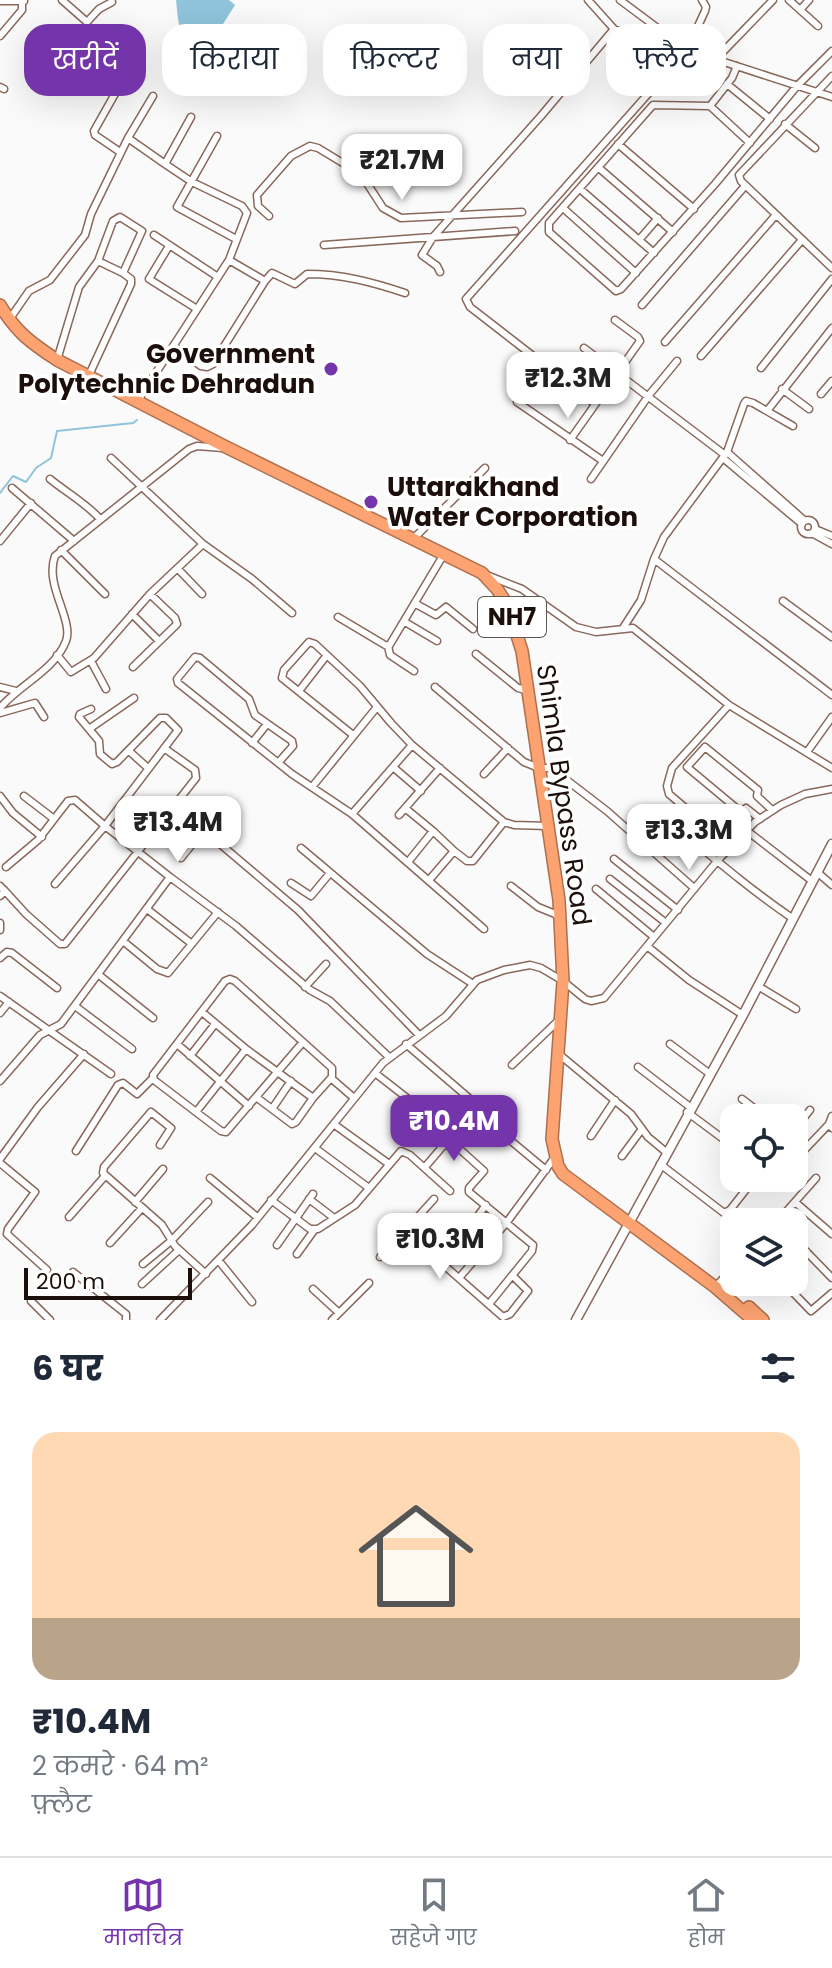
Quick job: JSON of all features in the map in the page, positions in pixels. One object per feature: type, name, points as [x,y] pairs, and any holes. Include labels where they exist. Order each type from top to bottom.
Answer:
[{"type":"highway","name":"Shimla Bypass Road","points":[[0,305],[14,328],[40,350],[229,449],[482,573],[507,604],[522,651],[529,691],[560,916],[563,981],[552,1139],[555,1157]]},
{"type":"highway","points":[[555,1157],[630,1220],[763,1320]]},
{"type":"highway","points":[[717,1285],[753,1320]]},
{"type":"street","points":[[62,0],[87,22],[99,9],[112,2]]},
{"type":"street","points":[[588,0],[610,24]]},
{"type":"street","points":[[620,0],[650,24]]},
{"type":"street","points":[[699,24],[706,7],[702,0]]},
{"type":"street","points":[[726,49],[773,0]]},
{"type":"street","points":[[789,0],[818,26]]},
{"type":"street","points":[[800,10],[809,0]]},
{"type":"street","points":[[0,1],[23,1],[22,10],[0,36]]},
{"type":"street","points":[[440,272],[422,255],[433,237],[606,39]]},
{"type":"street","points":[[750,143],[710,106],[655,104],[549,223],[548,231],[613,290],[619,291],[694,209],[750,143],[797,86],[832,51]]},
{"type":"street","points":[[726,62],[832,97]]},
{"type":"street","points":[[710,106],[737,66]]},
{"type":"street","points":[[832,76],[741,171],[739,178],[832,268]]},
{"type":"street","points":[[727,84],[770,119]]},
{"type":"street","points":[[114,96],[94,131],[95,135],[120,152]]},
{"type":"street","points":[[9,320],[29,291],[50,280],[85,235],[91,214],[120,152],[153,96]]},
{"type":"street","points":[[595,404],[470,307],[466,299],[647,96]]},
{"type":"street","points":[[165,164],[191,117]]},
{"type":"street","points":[[785,124],[815,148]]},
{"type":"street","points":[[217,136],[177,208],[236,239]]},
{"type":"street","points":[[128,138],[192,182],[246,209],[229,260],[137,402]]},
{"type":"street","points":[[618,144],[694,209]]},
{"type":"street","points":[[269,216],[257,203],[261,189],[300,149],[310,146],[361,174],[383,208],[396,216],[522,212]]},
{"type":"street","points":[[599,168],[673,232]]},
{"type":"street","points":[[642,305],[745,186]]},
{"type":"street","points":[[580,189],[654,253]]},
{"type":"street","points":[[563,208],[636,273]]},
{"type":"street","points":[[665,342],[775,216]]},
{"type":"street","points":[[57,360],[79,287],[98,261],[116,218],[140,227],[142,231],[123,273]]},
{"type":"street","points":[[639,240],[658,218]]},
{"type":"street","points":[[324,245],[515,231]]},
{"type":"street","points":[[154,235],[218,277]]},
{"type":"street","points":[[701,356],[801,241]]},
{"type":"street","points":[[169,246],[149,279],[197,309]]},
{"type":"street","points":[[229,260],[265,281]]},
{"type":"street","points":[[89,375],[131,284],[131,279],[123,273],[98,261]]},
{"type":"street","points":[[173,346],[201,366],[210,366],[272,273],[295,284],[307,274],[340,275],[405,293]]},
{"type":"street","points":[[761,368],[832,279]]},
{"type":"street","points":[[570,440],[640,341],[615,320]]},
{"type":"street","points":[[767,411],[832,328]]},
{"type":"street","points":[[584,348],[725,455],[804,522],[812,522],[813,531],[832,544]]},
{"type":"street","points":[[591,479],[649,395],[677,361]]},
{"type":"street","points":[[821,394],[832,381]]},
{"type":"street","points":[[782,389],[809,409]]},
{"type":"street","points":[[623,628],[641,600],[664,537],[725,455],[746,401],[793,426]]},
{"type":"street","points":[[517,402],[603,461]]},
{"type":"street","points":[[1,707],[57,655],[66,642],[68,630],[56,596],[52,567],[55,556],[189,449],[197,446],[229,449]]},
{"type":"street","points":[[111,458],[203,544],[292,613]]},
{"type":"street","points":[[413,539],[485,468]]},
{"type":"street","points":[[50,479],[78,501],[88,504],[100,519]]},
{"type":"street","points":[[12,488],[74,541]]},
{"type":"street","points":[[0,541],[31,503]]},
{"type":"street","points":[[804,522],[803,532],[832,536]]},
{"type":"street","points":[[57,655],[71,672],[91,661],[150,594],[203,544]]},
{"type":"street","points":[[61,550],[105,594]]},
{"type":"street","points":[[388,646],[444,554]]},
{"type":"street","points":[[654,559],[832,695]]},
{"type":"street","points":[[178,569],[202,594]]},
{"type":"street","points":[[482,573],[517,585],[576,627],[596,632],[623,628],[638,631],[729,705],[832,768]]},
{"type":"street","points":[[133,667],[177,625],[177,621],[150,594]]},
{"type":"street","points":[[783,601],[832,637]]},
{"type":"street","points":[[416,604],[437,615],[446,607],[473,629]]},
{"type":"street","points":[[132,614],[159,641]]},
{"type":"street","points":[[338,617],[388,646],[390,655],[414,671]]},
{"type":"street","points":[[405,622],[437,641]]},
{"type":"street","points":[[353,735],[282,678],[284,670],[309,642],[315,644],[360,686],[412,745],[504,822],[548,826]]},
{"type":"street","points":[[476,654],[518,688],[529,691]]},
{"type":"street","points":[[299,691],[327,655]]},
{"type":"street","points":[[278,763],[293,743],[255,715],[249,699],[200,658],[193,660],[177,679],[178,683],[278,763],[352,814],[484,929]]},
{"type":"street","points":[[91,661],[106,689]]},
{"type":"street","points":[[0,687],[17,691]]},
{"type":"street","points":[[435,687],[527,765],[551,768],[607,811],[694,888]]},
{"type":"street","points":[[89,729],[134,698]]},
{"type":"street","points":[[1,707],[35,703],[44,717]]},
{"type":"street","points":[[729,705],[672,768],[667,786],[669,794],[731,847]]},
{"type":"street","points":[[312,787],[377,707]]},
{"type":"street","points":[[55,884],[105,826],[178,731],[166,718],[162,718],[117,762],[111,763],[100,754],[99,741],[79,716],[91,709]]},
{"type":"street","points":[[807,752],[832,717]]},
{"type":"street","points":[[252,743],[267,724]]},
{"type":"street","points":[[352,814],[412,745]]},
{"type":"street","points":[[760,819],[746,808],[741,812],[687,767],[705,747],[758,790],[757,796],[772,810]]},
{"type":"street","points":[[2,891],[34,922],[63,944],[197,776],[195,770],[164,748]]},
{"type":"street","points":[[484,774],[508,748]]},
{"type":"street","points":[[129,751],[148,768]]},
{"type":"street","points":[[393,767],[421,791]]},
{"type":"street","points":[[399,815],[440,768]]},
{"type":"street","points":[[163,1319],[257,1217],[375,1073],[406,1044],[453,1010],[473,984],[485,976],[525,964],[541,968],[585,999],[598,1001],[610,992],[694,888],[746,830],[772,810],[805,794],[832,789]]},
{"type":"street","points":[[0,796],[13,813],[42,837]]},
{"type":"street","points":[[24,796],[54,819]]},
{"type":"street","points":[[6,867],[42,837],[68,801],[73,800],[218,912],[305,987],[332,1003],[390,1058]]},
{"type":"street","points":[[405,808],[467,861],[473,861],[504,822]]},
{"type":"street","points":[[658,812],[747,887],[792,918]]},
{"type":"street","points":[[746,830],[832,885]]},
{"type":"street","points":[[408,862],[433,831]]},
{"type":"street","points":[[181,858],[202,832],[206,832],[298,910],[419,1035]]},
{"type":"street","points":[[301,848],[427,954],[473,984]]},
{"type":"street","points":[[576,1320],[831,849]]},
{"type":"street","points":[[430,879],[454,851]]},
{"type":"street","points":[[614,859],[678,910]]},
{"type":"street","points":[[291,883],[311,896],[330,873]]},
{"type":"street","points":[[0,1081],[40,1035],[61,1024],[170,877]]},
{"type":"street","points":[[610,879],[666,923]]},
{"type":"street","points":[[511,886],[538,907],[560,916]]},
{"type":"street","points":[[596,889],[654,937]]},
{"type":"street","points":[[147,909],[192,944]]},
{"type":"street","points":[[123,941],[165,973],[172,969],[218,912]]},
{"type":"street","points":[[0,923],[0,930]]},
{"type":"street","points":[[647,946],[689,980],[743,1015]]},
{"type":"street","points":[[0,958],[7,952],[12,953],[57,988]]},
{"type":"street","points":[[305,987],[326,964]]},
{"type":"street","points":[[99,975],[153,1018]]},
{"type":"street","points":[[76,1151],[119,1084],[123,1083],[137,1094],[153,1078],[225,981],[232,979],[332,1068],[331,1078],[292,1124],[256,1097]]},
{"type":"street","points":[[758,986],[796,1009]]},
{"type":"street","points":[[0,996],[111,1074]]},
{"type":"street","points":[[0,1013],[9,1002]]},
{"type":"street","points":[[75,1006],[132,1049]]},
{"type":"street","points":[[202,1012],[313,1098]]},
{"type":"street","points":[[512,1065],[561,1017]]},
{"type":"street","points":[[190,1056],[215,1024]]},
{"type":"street","points":[[153,1078],[226,1132],[303,1042]]},
{"type":"street","points":[[177,1044],[249,1106]]},
{"type":"street","points":[[406,1044],[470,1099]]},
{"type":"street","points":[[670,1044],[710,1074]]},
{"type":"street","points":[[196,1112],[246,1049]]},
{"type":"street","points":[[47,1270],[7,1234],[35,1192],[0,1161],[38,1107],[84,1054]]},
{"type":"street","points":[[560,1055],[639,1121],[642,1129],[666,1152]]},
{"type":"street","points":[[638,1067],[720,1136]]},
{"type":"street","points":[[375,1073],[425,1112]]},
{"type":"street","points":[[331,1078],[354,1098]]},
{"type":"street","points":[[272,1109],[291,1081]]},
{"type":"street","points":[[742,1099],[749,1104]]},
{"type":"street","points":[[591,1136],[615,1100]]},
{"type":"street","points":[[160,1145],[171,1128],[151,1112],[104,1167],[105,1176],[162,1225],[179,1250],[206,1274]]},
{"type":"street","points":[[808,1148],[831,1126],[832,1116]]},
{"type":"street","points":[[335,1125],[389,1164]]},
{"type":"street","points":[[622,1156],[642,1129]]},
{"type":"street","points":[[499,1131],[546,1170]]},
{"type":"street","points":[[425,1167],[443,1146],[454,1144],[484,1171],[468,1190],[533,1247],[489,1304]]},
{"type":"street","points":[[315,1148],[369,1188]]},
{"type":"street","points":[[297,1254],[315,1229],[355,1205],[398,1153],[403,1151],[425,1167],[450,1191]]},
{"type":"street","points":[[459,1278],[489,1245],[555,1157]]},
{"type":"street","points":[[660,1164],[724,1213],[744,1192]]},
{"type":"street","points":[[135,1202],[163,1169]]},
{"type":"street","points":[[69,1217],[105,1176]]},
{"type":"street","points":[[210,1178],[257,1217]]},
{"type":"street","points":[[790,1208],[816,1178]]},
{"type":"street","points":[[277,1245],[311,1197],[334,1218]]},
{"type":"street","points":[[380,1257],[434,1199]]},
{"type":"street","points":[[271,1200],[315,1229]]},
{"type":"street","points":[[143,1264],[171,1241],[208,1202]]},
{"type":"street","points":[[795,1202],[832,1234]]},
{"type":"street","points":[[486,1205],[468,1229],[489,1245]]},
{"type":"street","points":[[110,1243],[142,1208]]},
{"type":"street","points":[[405,1231],[500,1315],[510,1314],[528,1291],[513,1276]]},
{"type":"street","points":[[142,1284],[179,1250]]},
{"type":"street","points":[[808,1253],[832,1278]]},
{"type":"street","points":[[219,1261],[252,1302]]},
{"type":"street","points":[[73,1272],[126,1314],[126,1320]]},
{"type":"street","points":[[717,1285],[720,1282]]},
{"type":"street","points":[[332,1320],[369,1283]]},
{"type":"street","points":[[313,1289],[338,1312]]},
{"type":"street","points":[[797,1296],[811,1311],[832,1293]]},
{"type":"street","points":[[31,1301],[50,1320]]},
{"type":"green space","points":[[485,1209],[503,1224],[488,1243],[470,1228]]},
{"type":"water","points":[[176,0],[229,0],[235,5],[223,24],[180,24]]},
{"type":"waterway","points":[[0,493],[13,476],[26,482],[36,468],[51,458],[57,431],[133,423],[137,420]]},
{"type":"place","name":"Government Polytechnic Dehradun","points":[[331,369]]},
{"type":"place","name":"Uttarakhand Water Corporation","points":[[371,502]]}]
